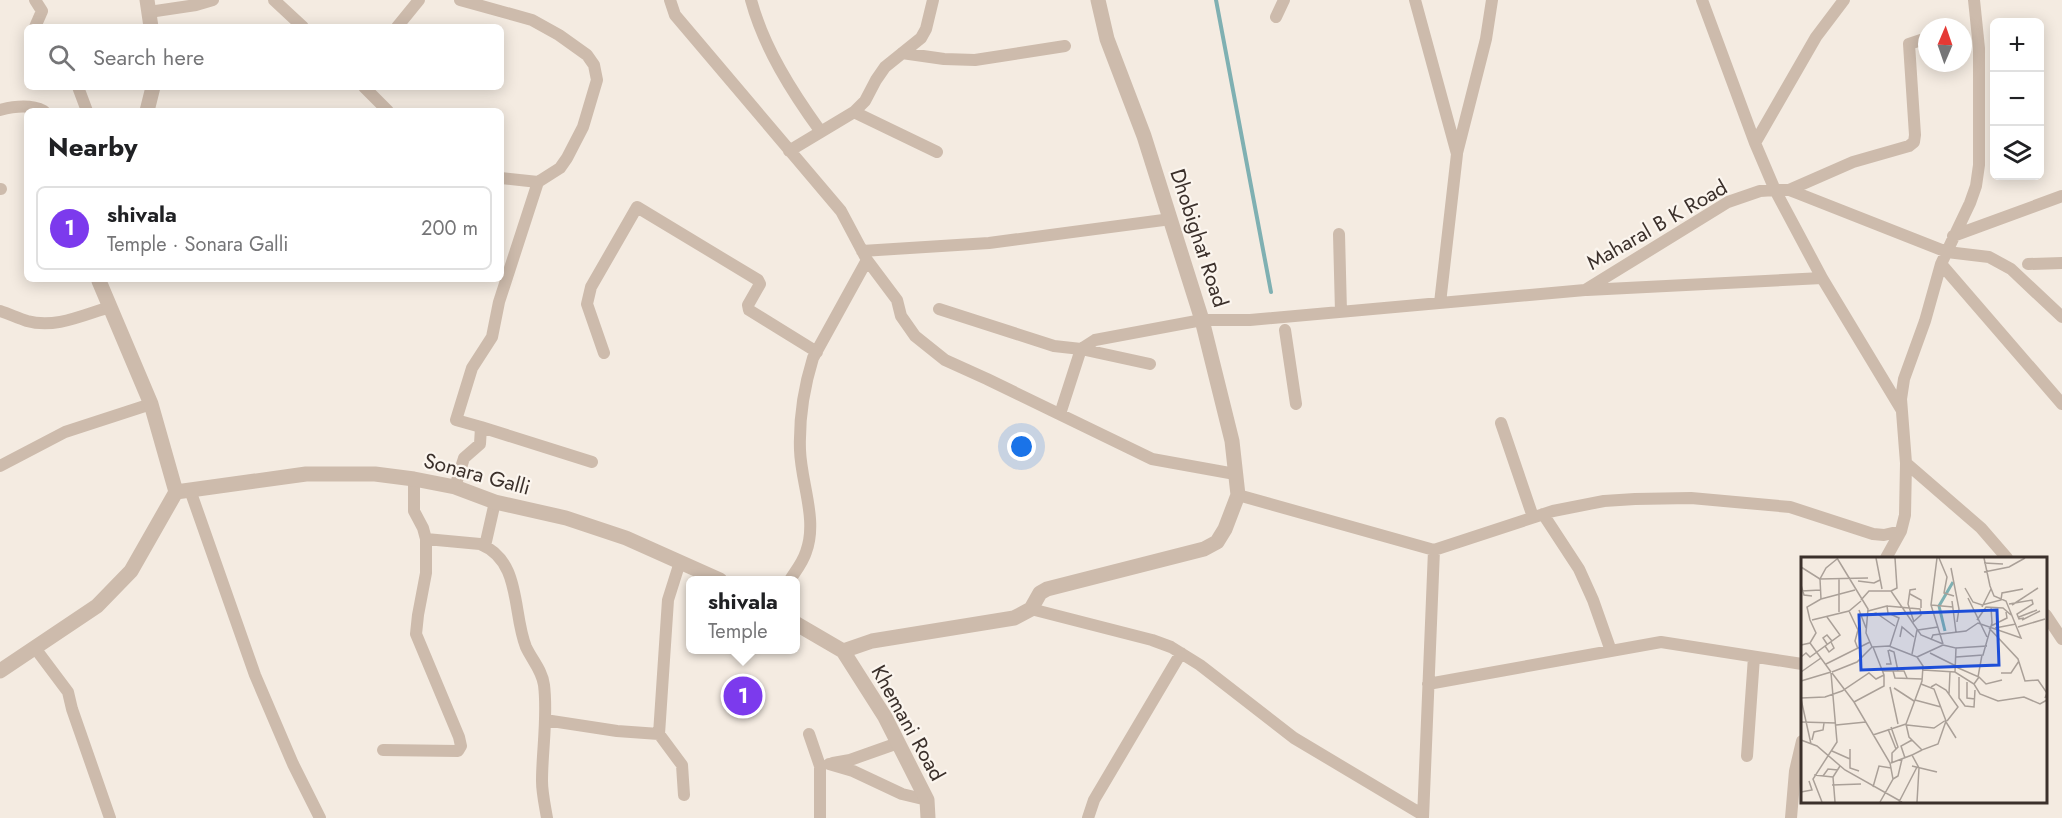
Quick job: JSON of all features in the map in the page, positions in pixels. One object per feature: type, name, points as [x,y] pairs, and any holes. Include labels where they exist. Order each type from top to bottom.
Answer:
[{"type":"street","points":[[35,0],[42,11],[36,24]]},
{"type":"street","points":[[149,13],[213,0]]},
{"type":"street","points":[[274,0],[300,24]]},
{"type":"street","points":[[399,24],[419,0]]},
{"type":"street","points":[[460,0],[532,20],[578,47],[594,65],[597,80],[583,127],[560,168],[538,182],[504,178]]},
{"type":"street","points":[[670,0],[675,15],[841,211],[864,256],[897,300],[901,316],[915,336],[945,360],[987,378],[1152,459],[1236,474]]},
{"type":"street","points":[[751,0],[767,42],[785,79],[821,132]]},
{"type":"street","points":[[789,151],[854,112],[865,101],[885,68],[921,38],[926,29],[933,0]]},
{"type":"street","name":"Dhobighat Road","points":[[1098,0],[1107,39],[1144,136],[1203,320],[1225,406],[1232,441],[1238,495]]},
{"type":"street","points":[[1276,17],[1284,0]]},
{"type":"street","points":[[1415,0],[1456,154]]},
{"type":"street","points":[[1440,303],[1456,154],[1486,39],[1492,0]]},
{"type":"street","points":[[1702,0],[1755,143],[1775,190],[1822,278],[1901,410]]},
{"type":"street","points":[[1831,16],[1832,0]]},
{"type":"street","points":[[1755,143],[1816,37],[1844,0]]},
{"type":"street","points":[[1887,557],[1901,531],[1905,515],[1906,463],[1901,410],[1904,379],[1941,264],[1976,186],[1979,165],[1979,48],[1974,0]]},
{"type":"street","points":[[1972,29],[1977,28]]},
{"type":"street","points":[[1789,190],[1853,162],[1909,146],[1914,142],[1909,44],[1918,42]]},
{"type":"street","points":[[902,53],[944,59],[975,60],[1065,46]]},
{"type":"street","points":[[79,90],[86,108]]},
{"type":"street","points":[[148,108],[152,90]]},
{"type":"street","points":[[367,90],[385,108]]},
{"type":"street","points":[[0,110],[11,107],[34,106],[38,108]]},
{"type":"street","points":[[854,112],[937,152]]},
{"type":"street","points":[[538,182],[499,302],[492,337],[472,368],[456,420],[592,462]]},
{"type":"street","name":"Maharal B K Road","points":[[1081,349],[1095,340],[1203,320],[1250,320],[1585,290],[1728,202],[1760,191],[1775,190],[1789,190],[1947,252],[1989,257],[2006,266],[2062,317]]},
{"type":"street","points":[[1953,236],[2062,196]]},
{"type":"street","points":[[604,353],[587,304],[589,295],[591,287],[637,207],[758,280],[760,284],[748,305],[748,310],[816,352]]},
{"type":"street","points":[[864,256],[989,243],[1170,219]]},
{"type":"street","points":[[1339,234],[1341,312]]},
{"type":"street","points":[[792,576],[806,553],[810,538],[800,449],[808,375],[816,352],[864,256]]},
{"type":"street","points":[[2028,264],[2062,263]]},
{"type":"street","points":[[1941,264],[2062,404]]},
{"type":"street","points":[[1585,290],[1822,278]]},
{"type":"street","points":[[99,282],[151,404],[255,675],[293,764],[321,818]]},
{"type":"street","points":[[0,311],[28,321],[45,324],[64,322],[110,307]]},
{"type":"street","points":[[939,309],[1054,346],[1081,349],[1150,364]]},
{"type":"street","points":[[1286,330],[1296,404]]},
{"type":"street","points":[[1060,414],[1081,349]]},
{"type":"street","points":[[0,466],[65,432],[151,404]]},
{"type":"street","points":[[1501,423],[1538,515],[1579,569],[1611,651]]},
{"type":"street","points":[[455,487],[464,458],[480,444],[481,427]]},
{"type":"street","points":[[1906,463],[1981,528],[2006,557]]},
{"type":"street","name":"Sonara Galli","points":[[183,491],[306,474],[375,474],[414,478],[455,487],[495,502],[566,518],[626,538],[711,576]]},
{"type":"street","points":[[383,750],[458,751],[461,746],[416,634],[426,573],[426,539],[414,511],[414,478]]},
{"type":"street","points":[[0,671],[97,606],[131,571],[183,491]]},
{"type":"street","points":[[800,626],[843,651],[872,641],[1014,618],[1032,609],[1040,593],[1047,589],[1210,547],[1217,542],[1226,529],[1238,495],[1434,550],[1538,515],[1604,501],[1690,498],[1790,507],[1873,534],[1884,535],[1901,531]]},
{"type":"street","points":[[485,546],[495,502]]},
{"type":"street","points":[[426,539],[485,546],[499,557],[511,575],[526,647],[540,670],[544,684],[542,784],[547,818]]},
{"type":"street","points":[[1032,609],[1171,647],[1200,665],[1294,738],[1423,816],[1434,550]]},
{"type":"street","points":[[681,562],[668,600],[659,734],[682,765],[684,795]]},
{"type":"street","points":[[2047,616],[2062,639]]},
{"type":"street","points":[[1428,684],[1661,642],[1801,664]]},
{"type":"street","points":[[35,648],[68,693],[110,818]]},
{"type":"street","name":"Khemani Road","points":[[843,651],[885,717],[927,800],[928,818]]},
{"type":"street","points":[[1088,818],[1094,800],[1181,653]]},
{"type":"street","points":[[1746,756],[1754,657]]},
{"type":"street","points":[[545,720],[618,731],[659,734]]},
{"type":"street","points":[[809,734],[825,765],[820,818]]},
{"type":"street","points":[[825,765],[850,760],[898,743]]},
{"type":"street","points":[[1791,818],[1795,771],[1801,748]]},
{"type":"street","points":[[825,765],[853,771],[902,794],[927,800]]},
{"type":"waterway","points":[[1216,0],[1271,292]]},
{"type":"place","name":"shivala","points":[[743,696]]}]
